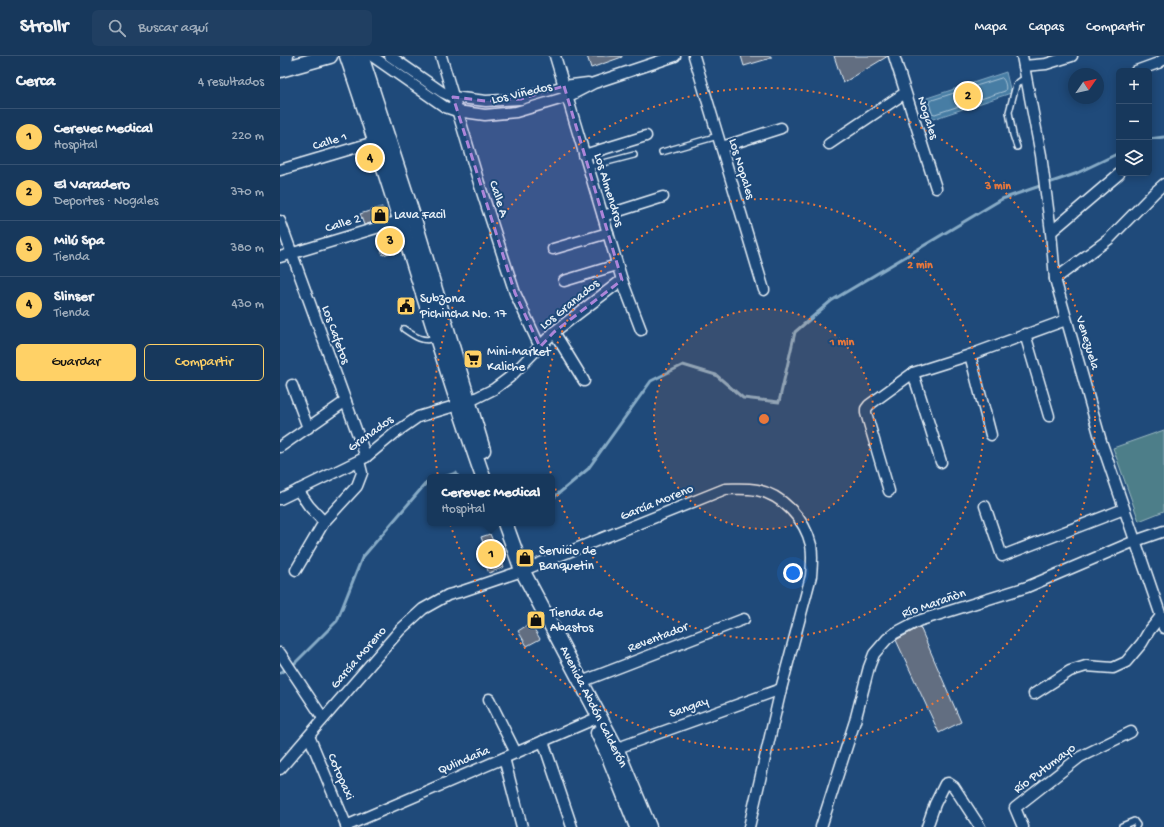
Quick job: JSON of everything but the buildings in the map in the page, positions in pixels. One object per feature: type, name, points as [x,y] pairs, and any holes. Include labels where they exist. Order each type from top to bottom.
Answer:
[{"type":"main road","points":[[280,58],[286,56]]},
{"type":"main road","points":[[280,70],[330,56]]},
{"type":"main road","points":[[347,56],[382,140]]},
{"type":"main road","points":[[361,56],[382,140],[463,403],[487,474]]},
{"type":"main road","points":[[407,218],[436,337],[463,403]]},
{"type":"main road","name":"Avenida Abdón Calderón","points":[[501,526],[519,571],[596,718],[648,827]]},
{"type":"main road","name":"Avenida Abdón Calderón","points":[[519,571],[581,682],[596,718]]},
{"type":"main road","name":"Avenida Abdón Calderón","points":[[612,750],[637,827]]},
{"type":"street","name":"Los Viñedos","points":[[372,56],[445,106],[457,111],[485,115],[516,112],[567,97],[594,83],[675,56]]},
{"type":"street","name":"Los Viñedos","points":[[390,56],[442,92],[454,97],[486,101],[521,99],[564,86],[594,83]]},
{"type":"street","name":"Calle A","points":[[441,56],[515,293],[540,348]]},
{"type":"street","name":"Los Almendros","points":[[556,56],[617,265],[641,330]]},
{"type":"street","name":"Los Nopales","points":[[694,56],[764,290]]},
{"type":"street","name":"Nogales","points":[[894,56],[936,188]]},
{"type":"street","points":[[1023,61],[1046,64],[1072,56]]},
{"type":"street","points":[[1144,68],[1164,59]]},
{"type":"street","name":"Venezuela","points":[[1023,61],[1047,195],[1055,279],[1101,441],[1164,627]]},
{"type":"street","points":[[829,144],[906,93]]},
{"type":"street","points":[[722,147],[781,128]]},
{"type":"street","points":[[584,155],[646,136]]},
{"type":"street","name":"Calle 1","points":[[280,170],[382,140]]},
{"type":"street","points":[[1051,232],[1116,176]]},
{"type":"street","points":[[1055,279],[1109,239],[1164,184]]},
{"type":"street","points":[[603,216],[664,197]]},
{"type":"street","name":"Calle 2","points":[[280,257],[407,218]]},
{"type":"street","name":"Los Cafetos","points":[[280,221],[346,401],[362,459],[362,473],[357,486],[324,522],[296,570]]},
{"type":"street","points":[[553,249],[608,233]]},
{"type":"street","points":[[564,281],[617,265]]},
{"type":"street","name":"Los Granados","points":[[463,403],[500,385],[540,348],[554,332],[622,280]]},
{"type":"street","points":[[889,491],[866,409],[914,374],[1066,320]]},
{"type":"street","points":[[554,332],[584,381]]},
{"type":"street","points":[[1025,334],[1049,416]]},
{"type":"street","points":[[970,355],[991,435]]},
{"type":"street","points":[[914,374],[941,462]]},
{"type":"street","points":[[292,385],[308,428]]},
{"type":"street","points":[[280,447],[346,401]]},
{"type":"street","name":"Granados","points":[[280,499],[362,459],[418,417],[463,403]]},
{"type":"street","name":"García Moreno","points":[[280,768],[400,630],[423,609],[448,595],[519,571],[726,489],[744,488],[757,490],[773,496],[782,501],[789,508],[803,525],[809,536],[812,559],[811,576],[781,689],[749,827]]},
{"type":"street","points":[[298,490],[309,506],[324,522]]},
{"type":"street","points":[[985,506],[1002,556],[1124,509]]},
{"type":"street","name":"Río Marañòn","points":[[821,827],[827,804],[855,721],[869,667],[874,654],[887,639],[918,621],[1027,587],[1135,541],[1164,531]]},
{"type":"street","points":[[1034,694],[1070,671],[1086,666],[1113,668],[1126,662],[1142,643],[1161,616]]},
{"type":"street","name":"Reventador","points":[[581,682],[744,619]]},
{"type":"street","points":[[280,653],[323,718]]},
{"type":"street","name":"Sangay","points":[[612,750],[781,689]]},
{"type":"street","points":[[489,699],[516,753]]},
{"type":"street","name":"Qulindaña","points":[[346,827],[596,718]]},
{"type":"street","name":"Río Putumayo","points":[[1023,827],[1015,808],[1080,757],[1131,732]]},
{"type":"street","name":"Cotopaxi","points":[[309,736],[346,827]]},
{"type":"street","points":[[543,741],[572,827]]},
{"type":"street","points":[[504,758],[522,827]]},
{"type":"street","points":[[927,827],[935,804],[945,784],[948,783],[954,787],[980,827]]},
{"type":"lane","points":[[1017,147],[1010,119],[1010,108],[1016,85],[1026,77]]},
{"type":"lane","points":[[662,152],[718,136]]},
{"type":"lane","points":[[588,167],[634,155]]},
{"type":"lane","points":[[404,329],[422,339],[430,340],[436,337]]},
{"type":"lane","points":[[1122,826],[1134,821],[1137,825],[1136,827]]},
{"type":"highlighted area","points":[[564,86],[622,280],[554,332],[540,347],[515,293],[453,97],[486,101],[521,99]]},
{"type":"green space","points":[[1164,430],[1164,511],[1139,521],[1113,448]]},
{"type":"water","points":[[1006,72],[1011,93],[930,120],[924,99]]},
{"type":"waterway","points":[[1152,139],[1164,137]]},
{"type":"waterway","points":[[555,496],[588,469],[651,381],[683,365],[716,375],[743,398],[779,402],[795,332],[831,301],[1002,199],[1075,174],[1116,154]]},
{"type":"waterway","points":[[453,474],[456,474]]},
{"type":"waterway","points":[[280,673],[295,663],[337,621],[362,558],[427,482]]},
{"type":"place","name":"El Varadero","points":[[968,96]]},
{"type":"place","name":"Slinser","points":[[370,158]]},
{"type":"place","name":"Lava Facil","points":[[380,215]]},
{"type":"place","name":"Milú Spa","points":[[390,241]]},
{"type":"place","name":"Subzona Pichincha No. 17","points":[[406,306]]},
{"type":"place","name":"Mini-Market Kaliche","points":[[473,359]]},
{"type":"place","name":"Cerevec Medical","points":[[491,554]]},
{"type":"place","name":"Servicio de Banquetin","points":[[525,558]]},
{"type":"place","name":"Tienda de Abastos","points":[[536,620]]}]
